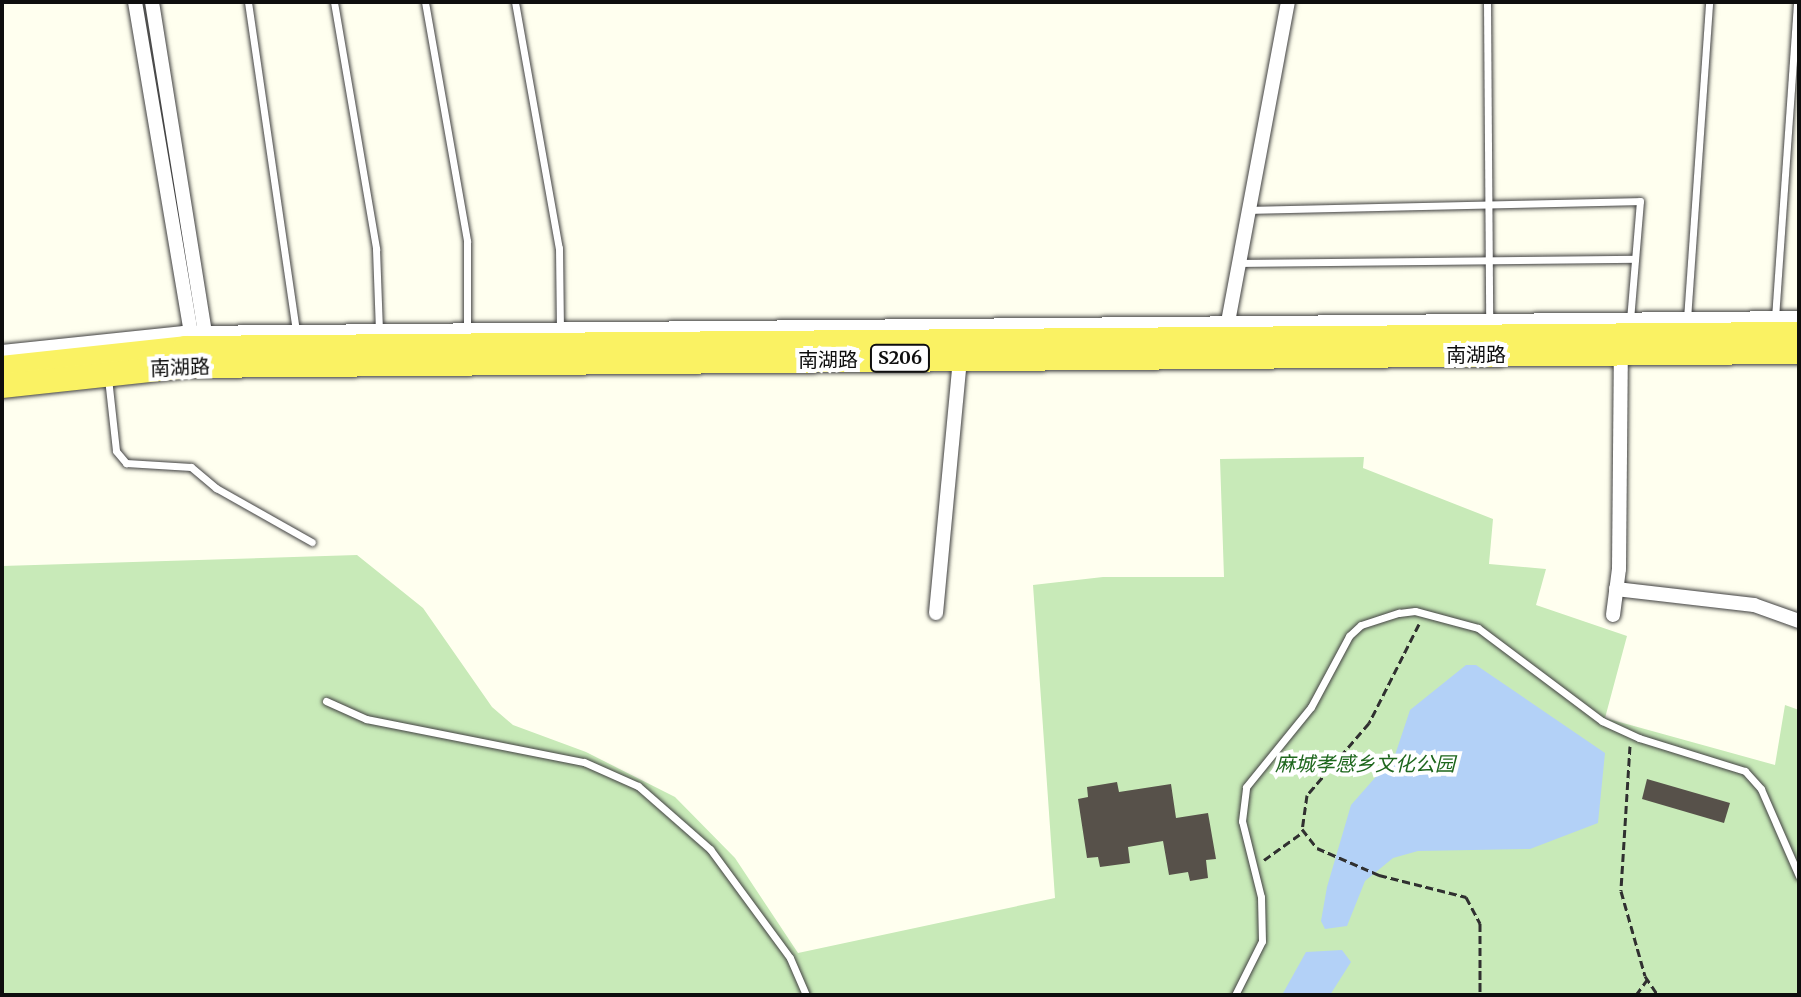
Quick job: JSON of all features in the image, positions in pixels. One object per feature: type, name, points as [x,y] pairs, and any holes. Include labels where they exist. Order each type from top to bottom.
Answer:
[{"type":"main road","name":"南湖路","points":[[2,368],[185,348],[1799,334]]},
{"type":"main road","name":"南湖路","points":[[2,386],[107,372],[186,366],[1799,352]]},
{"type":"street","points":[[135,2],[198,333]]},
{"type":"street","points":[[152,2],[198,333]]},
{"type":"street","points":[[1228,322],[1288,2]]},
{"type":"street","points":[[2,352],[198,333],[296,331],[1799,318]]},
{"type":"street","points":[[1613,615],[1621,353]]},
{"type":"street","points":[[936,613],[960,358]]},
{"type":"street","points":[[1616,589],[1754,605],[1799,621]]},
{"type":"lane","points":[[248,2],[296,331]]},
{"type":"lane","points":[[334,2],[376,249],[379,330]]},
{"type":"lane","points":[[425,2],[467,241],[467,329]]},
{"type":"lane","points":[[515,2],[559,248],[560,328]]},
{"type":"lane","points":[[1487,2],[1489,320]]},
{"type":"lane","points":[[1687,319],[1709,2]]},
{"type":"lane","points":[[1775,318],[1796,59],[1797,2]]},
{"type":"lane","points":[[1249,210],[1640,201],[1630,319]]},
{"type":"lane","points":[[1239,263],[1635,259]]},
{"type":"lane","points":[[107,372],[116,451],[126,463],[191,467],[216,488],[312,542]]},
{"type":"lane","points":[[1235,995],[1262,941],[1261,897],[1242,821],[1243,798],[1252,777],[1311,707],[1355,630],[1384,616],[1423,613],[1492,636],[1583,709],[1632,735],[1752,776],[1799,876]]},
{"type":"lane","points":[[326,701],[366,719],[584,762],[638,786],[710,849],[790,958],[806,995]]},
{"type":"path","points":[[1423,613],[1369,723],[1307,795],[1303,832],[1317,848],[1379,875],[1466,897],[1480,923],[1480,995]]},
{"type":"path","points":[[1632,735],[1621,891],[1647,980],[1658,995]]},
{"type":"path","points":[[1253,865],[1303,832]]},
{"type":"path","points":[[1636,995],[1647,980]]},
{"type":"green space","name":"麻城孝感乡文化公园","points":[[1364,457],[1363,468],[1493,519],[1489,564],[1546,569],[1536,605],[1627,636],[1605,718],[1775,765],[1785,705],[1799,710],[1799,995],[2,995],[2,566],[357,555],[423,608],[492,707],[513,725],[586,752],[675,797],[735,858],[798,953],[1055,898],[1033,585],[1103,577],[1224,577],[1220,459]]},
{"type":"water","points":[[1466,665],[1476,665],[1605,753],[1598,823],[1530,849],[1418,851],[1393,858],[1365,881],[1347,926],[1325,929],[1321,921],[1327,887],[1351,805],[1395,755],[1410,710]]},
{"type":"water","points":[[1342,950],[1351,962],[1330,995],[1282,995],[1306,952]]},
{"type":"building","points":[[1647,779],[1730,803],[1724,823],[1642,799]]},
{"type":"building","points":[[1117,782],[1119,792],[1171,784],[1176,818],[1208,813],[1216,859],[1206,860],[1208,878],[1190,881],[1188,872],[1169,875],[1163,841],[1128,847],[1130,863],[1100,867],[1098,857],[1087,858],[1078,799],[1088,797],[1087,787]]}]
